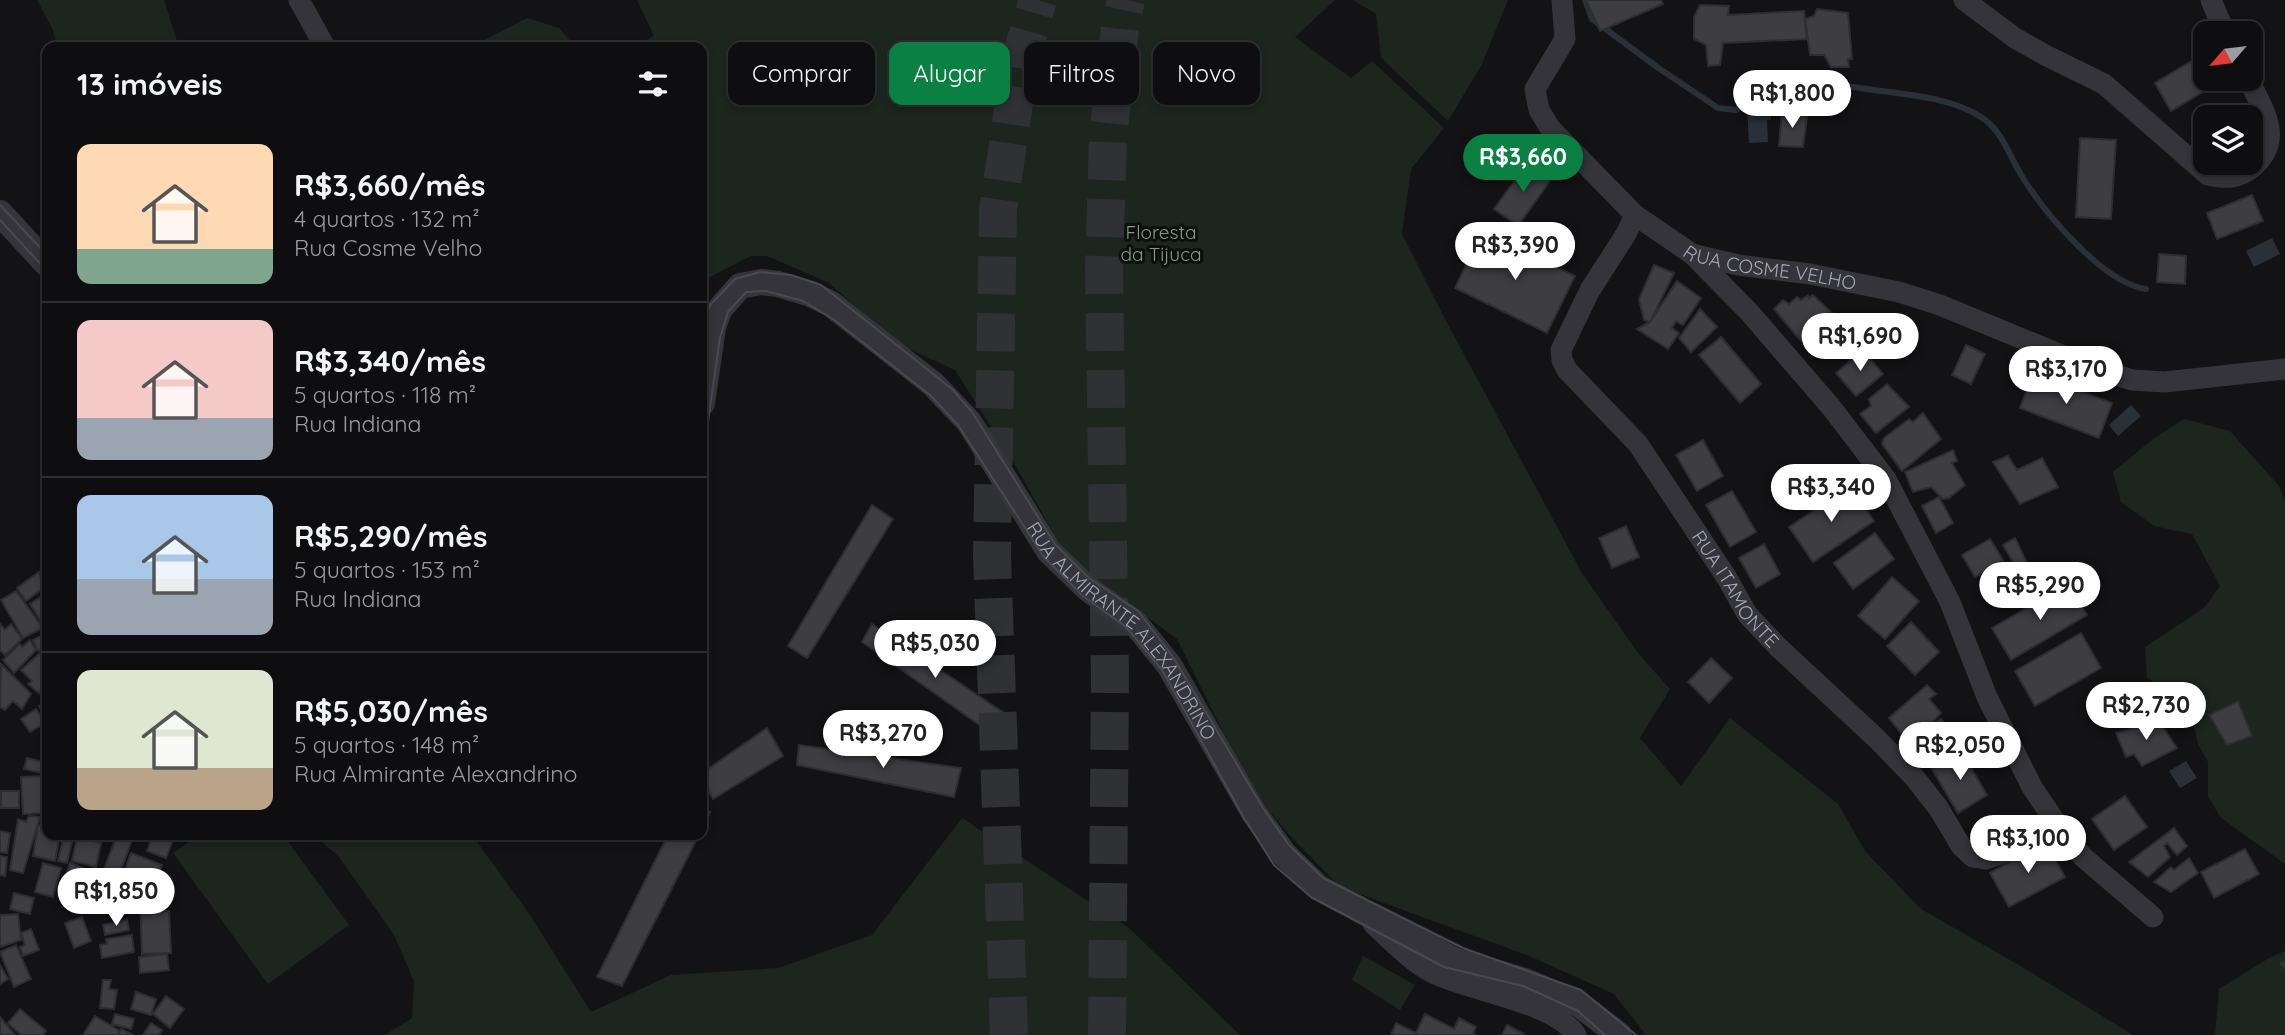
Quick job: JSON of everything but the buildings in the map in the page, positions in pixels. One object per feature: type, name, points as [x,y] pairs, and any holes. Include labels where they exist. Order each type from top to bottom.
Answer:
[{"type":"street","points":[[299,0],[321,42]]},
{"type":"street","name":"RUA COSME VELHO","points":[[1562,0],[1566,39],[1535,89],[1539,110],[1550,128],[1635,215],[1692,254],[1738,265],[1810,274],[1899,292],[2088,366],[2132,380],[2165,382],[2285,369]]},
{"type":"street","points":[[1964,0],[2035,49],[2104,84],[2208,175],[2228,180],[2247,172],[2262,159],[2271,141],[2268,120],[2254,91]]},
{"type":"street","points":[[2211,0],[2220,21]]},
{"type":"street","points":[[0,213],[42,259]]},
{"type":"street","name":"RUA ITAMONTE","points":[[1635,215],[1590,290],[1561,350],[1567,370],[1638,444],[1727,578],[1747,614],[1915,778],[1938,808],[1961,846],[1973,857],[1985,859],[2063,833]]},
{"type":"street","points":[[1692,254],[1749,312],[1831,407],[1886,479],[1945,591],[1987,697],[2032,787],[2083,857],[2153,917]]},
{"type":"street","name":"RUA ALMIRANTE ALEXANDRINO","points":[[707,369],[713,328],[719,310],[740,286],[761,282],[778,284],[811,294],[831,304],[933,384],[969,422],[1049,551],[1087,588],[1135,623],[1169,665],[1254,813],[1284,855],[1319,888],[1456,961],[1525,981],[1579,1004],[1619,1035]]},
{"type":"street","points":[[1357,909],[1416,962],[1434,974],[1501,995],[1562,1020],[1576,1035]]},
{"type":"green space","points":[[37,0],[164,0],[177,42],[56,42],[53,30]]},
{"type":"green space","name":"Floresta da Tijuca","points":[[637,0],[1335,0],[1295,37],[1351,78],[1372,61],[1444,128],[1411,169],[1402,234],[1582,573],[1638,653],[1670,689],[1640,738],[1681,786],[1730,718],[1838,804],[1865,851],[1921,909],[2133,1035],[1646,1035],[1614,994],[1527,955],[1340,887],[1294,840],[1252,791],[1177,639],[1068,559],[1014,463],[955,370],[898,344],[829,283],[767,256],[751,256],[707,278],[707,42],[643,42],[654,36]]},
{"type":"green space","points":[[1353,0],[1508,0],[1482,64],[1448,121],[1381,58],[1376,14]]},
{"type":"green space","points":[[527,18],[559,28],[572,42],[481,42]]},
{"type":"green space","points":[[2184,419],[2230,431],[2279,486],[2285,502],[2285,864],[2220,817],[2208,796],[2208,762],[2198,744],[2191,711],[2169,691],[2147,678],[2145,647],[2204,608],[2220,586],[2192,534],[2154,526],[2121,502],[2113,472],[2153,439]]},
{"type":"green space","points":[[962,818],[1129,928],[1240,1035],[385,1035],[412,1018],[414,981],[394,935],[339,857],[320,840],[476,840],[528,912],[591,1012],[671,975],[778,968],[872,935]]},
{"type":"green space","points":[[192,840],[287,840],[349,925],[268,984],[173,853]]},
{"type":"green space","points":[[2285,951],[2285,1035],[2215,1035],[2219,989]]},
{"type":"green space","points":[[1363,956],[1415,985],[1400,1010],[1352,980]]},
{"type":"shaded area","points":[[1770,105],[1771,120],[1767,120],[1768,142],[1749,143],[1747,107]]},
{"type":"shaded area","points":[[2272,238],[2280,254],[2254,267],[2246,251]]},
{"type":"shaded area","points":[[2131,405],[2141,416],[2118,436],[2109,425]]},
{"type":"shaded area","points":[[2128,698],[2137,713],[2115,725],[2107,710]]},
{"type":"shaded area","points":[[2186,761],[2197,778],[2180,788],[2169,771]]},
{"type":"waterway","points":[[1585,0],[1592,19],[1718,108],[1736,110],[1784,87],[1837,84],[1930,98],[1966,109],[1995,129],[2023,178],[2060,227],[2112,274],[2129,284],[2146,289]]},
{"type":"tunnel","points":[[1009,1035],[992,556],[998,210],[1021,57],[1038,0]]},
{"type":"tunnel","points":[[1107,1035],[1110,680],[1104,265],[1108,138],[1120,27],[1126,0]]},
{"type":"tram line","points":[[0,205],[42,250]]},
{"type":"tram line","points":[[0,220],[42,266]]},
{"type":"tram line","points":[[707,315],[710,305],[735,279],[760,272],[791,275],[821,285],[952,389],[972,412],[1055,544],[1089,578],[1138,611],[1173,657],[1263,808],[1289,845],[1323,878],[1463,948],[1581,990],[1636,1035]]},
{"type":"tram line","points":[[707,428],[720,338],[728,312],[746,292],[766,291],[803,301],[833,319],[930,395],[958,425],[1044,557],[1083,596],[1126,627],[1162,670],[1244,818],[1274,865],[1311,897],[1444,967],[1523,986],[1578,1011],[1605,1035]]}]
